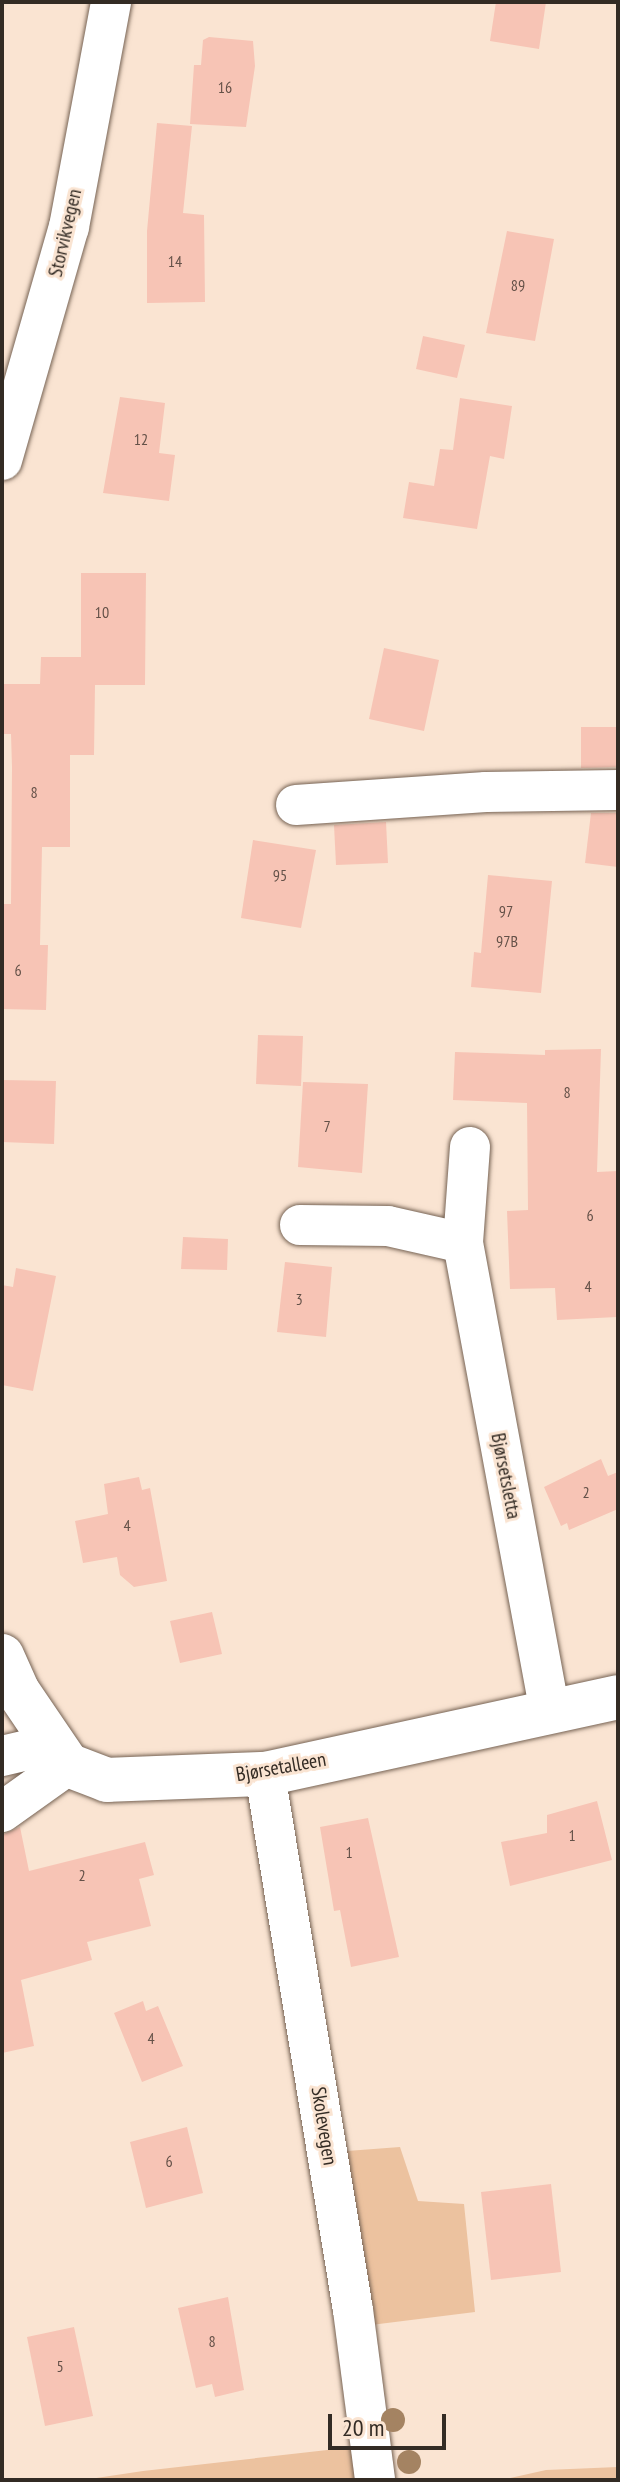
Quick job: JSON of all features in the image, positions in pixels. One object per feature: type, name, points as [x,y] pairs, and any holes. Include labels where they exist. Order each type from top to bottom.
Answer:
[{"type":"main road","points":[[2,1656],[17,1690],[60,1754]]},
{"type":"main road","name":"Bjørsetalleen","points":[[60,1754],[107,1780],[265,1774],[549,1708],[618,1697]]},
{"type":"street","name":"Storvikvegen","points":[[2,460],[69,227],[111,2]]},
{"type":"street","points":[[296,805],[486,792],[618,790]]},
{"type":"street","name":"Bjørsetsletta","points":[[470,1147],[463,1243],[549,1708]]},
{"type":"street","points":[[300,1225],[388,1226],[463,1243]]},
{"type":"street","points":[[2,1756],[60,1754]]},
{"type":"street","points":[[2,1812],[60,1754]]},
{"type":"street","name":"Skolevegen","points":[[265,1774],[351,2294],[375,2480]]},
{"type":"shaded area","points":[[400,2147],[418,2201],[464,2204],[475,2312],[371,2325],[347,2151]]},
{"type":"shaded area","points":[[354,2447],[359,2480],[83,2480],[143,2471]]},
{"type":"shaded area","points":[[618,2467],[618,2480],[501,2480],[546,2470]]},
{"type":"building","points":[[496,2],[546,2],[539,49],[490,41]]},
{"type":"building","points":[[209,37],[253,41],[255,66],[246,127],[190,124],[194,65],[201,65],[203,40]]},
{"type":"building","points":[[157,123],[192,126],[183,213],[204,215],[205,302],[147,303],[147,231]]},
{"type":"building","points":[[507,231],[554,239],[535,341],[486,333]]},
{"type":"building","points":[[423,336],[465,345],[457,378],[416,369]]},
{"type":"building","points":[[120,397],[165,403],[159,453],[175,455],[169,501],[103,493]]},
{"type":"building","points":[[460,398],[512,406],[504,459],[490,456],[477,529],[403,518],[409,482],[434,486],[440,449],[453,450]]},
{"type":"building","points":[[81,573],[146,573],[145,685],[95,685],[94,755],[70,755],[70,847],[42,847],[40,945],[48,945],[46,1010],[2,1009],[2,904],[11,904],[12,767],[11,734],[2,734],[2,684],[40,684],[41,657],[81,657]]},
{"type":"building","points":[[384,648],[439,660],[424,731],[369,719]]},
{"type":"building","points":[[581,727],[618,727],[618,767],[581,768]]},
{"type":"building","points":[[591,813],[618,813],[618,867],[585,863]]},
{"type":"building","points":[[386,822],[388,863],[336,865],[334,825]]},
{"type":"building","points":[[253,840],[316,850],[301,928],[241,918]]},
{"type":"building","points":[[488,875],[552,881],[541,993],[471,987],[474,952],[481,953]]},
{"type":"building","points":[[258,1035],[303,1036],[301,1086],[256,1084]]},
{"type":"building","points":[[601,1049],[597,1172],[618,1171],[617,1317],[557,1320],[555,1288],[510,1289],[507,1211],[528,1210],[527,1103],[453,1100],[455,1052],[545,1055],[545,1050]]},
{"type":"building","points":[[2,1080],[56,1081],[54,1144],[2,1142]]},
{"type":"building","points":[[303,1082],[368,1084],[362,1173],[298,1167]]},
{"type":"building","points":[[183,1237],[228,1239],[227,1270],[181,1269]]},
{"type":"building","points":[[285,1262],[332,1267],[326,1337],[277,1332]]},
{"type":"building","points":[[16,1268],[56,1276],[33,1391],[2,1385],[2,1285],[13,1287]]},
{"type":"building","points":[[601,1459],[608,1476],[618,1472],[618,1509],[569,1530],[567,1523],[561,1526],[544,1487]]},
{"type":"building","points":[[139,1477],[142,1490],[150,1488],[167,1581],[134,1587],[120,1575],[117,1557],[83,1563],[75,1521],[108,1514],[104,1484]]},
{"type":"building","points":[[212,1612],[222,1654],[180,1663],[170,1621]]},
{"type":"building","points":[[597,1801],[612,1860],[510,1886],[501,1842],[547,1833],[547,1815]]},
{"type":"building","points":[[368,1818],[399,1957],[351,1967],[340,1910],[334,1911],[320,1827]]},
{"type":"building","points":[[20,1827],[29,1871],[145,1842],[154,1875],[139,1879],[151,1926],[87,1942],[92,1960],[21,1980],[34,2046],[2,2053],[2,1835]]},
{"type":"building","points":[[143,2001],[146,2011],[158,2006],[183,2066],[142,2082],[114,2013]]},
{"type":"building","points":[[187,2127],[203,2193],[146,2208],[130,2142]]},
{"type":"building","points":[[551,2184],[561,2272],[491,2280],[481,2192]]},
{"type":"building","points":[[228,2297],[244,2390],[215,2397],[212,2384],[196,2388],[178,2308]]},
{"type":"building","points":[[74,2327],[93,2416],[45,2426],[27,2337]]}]
